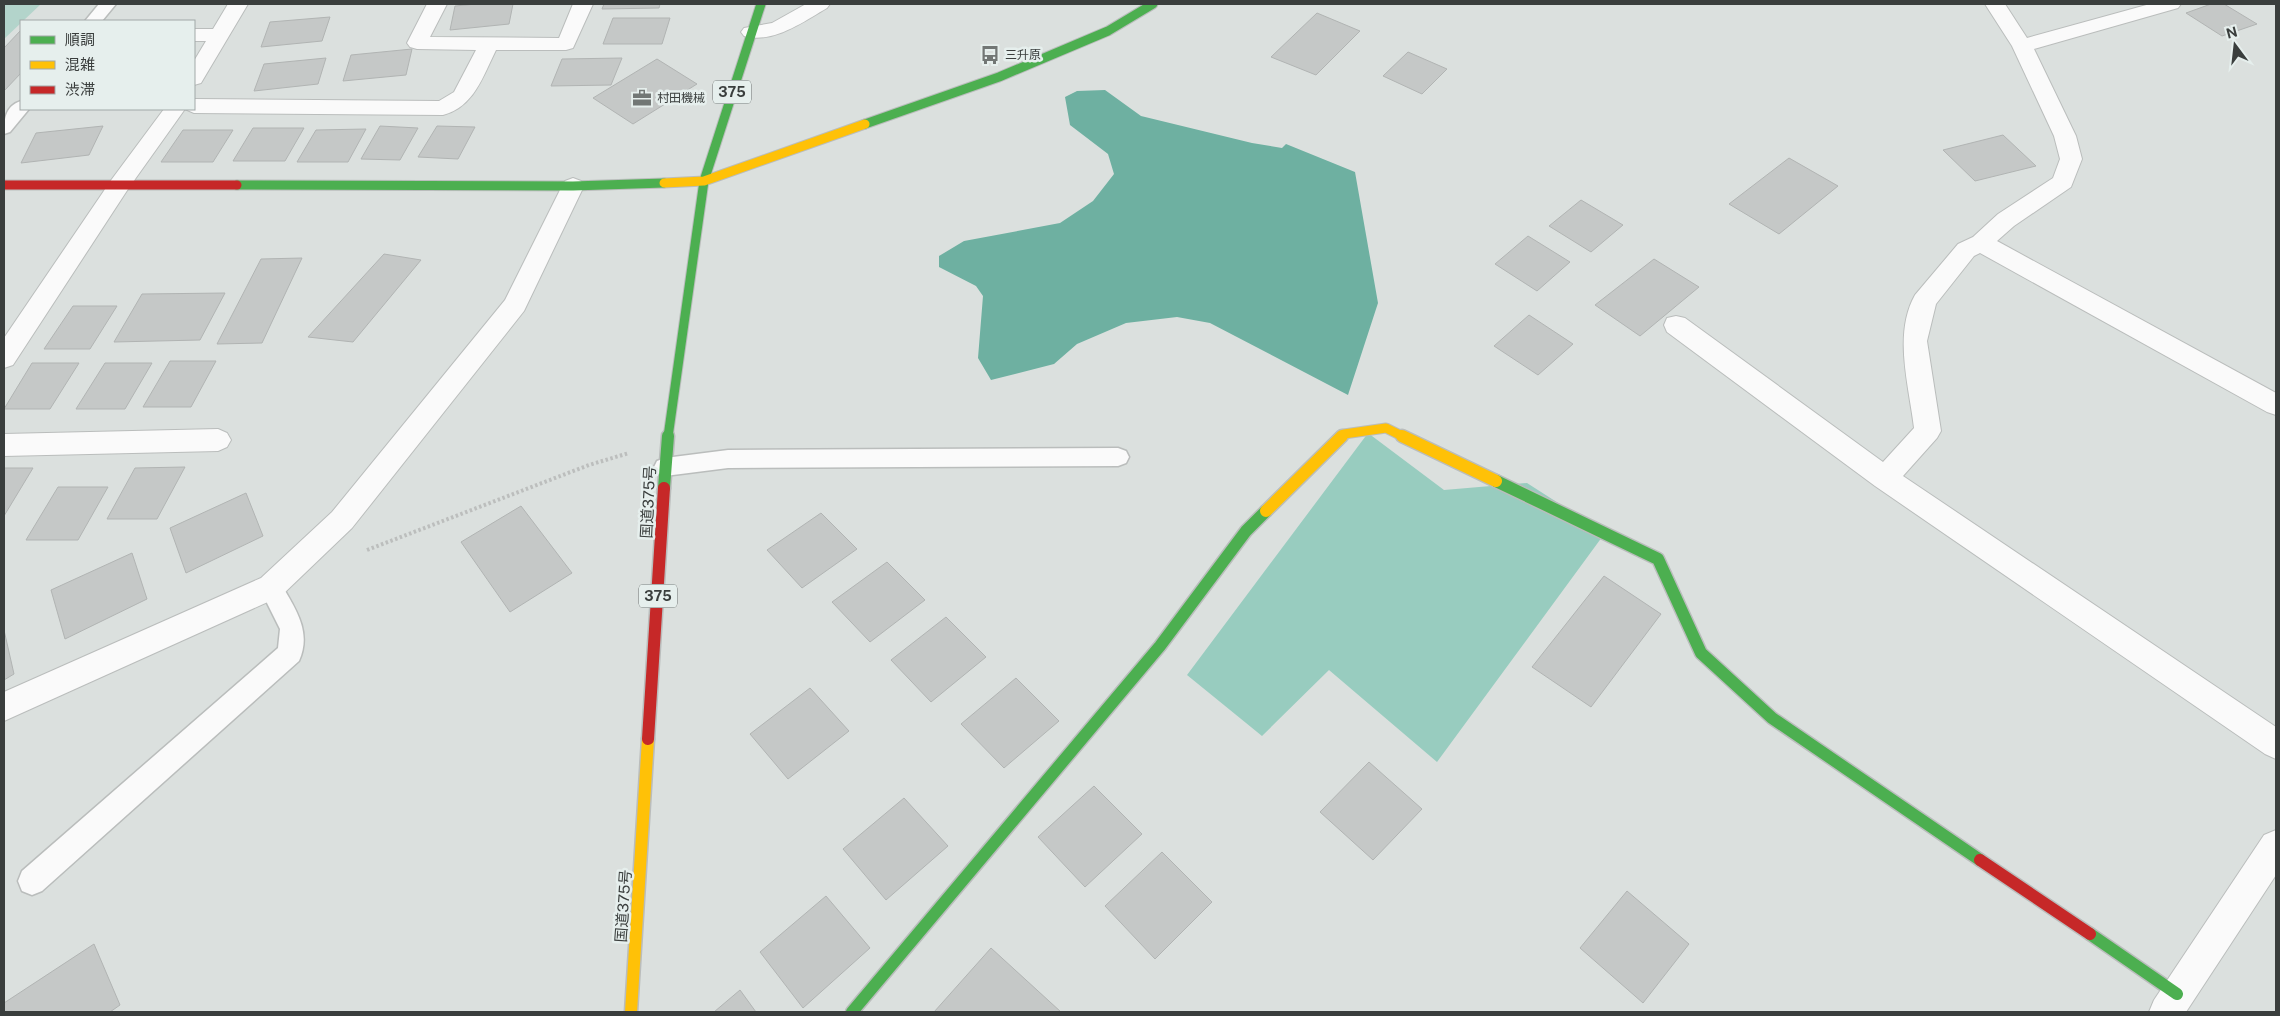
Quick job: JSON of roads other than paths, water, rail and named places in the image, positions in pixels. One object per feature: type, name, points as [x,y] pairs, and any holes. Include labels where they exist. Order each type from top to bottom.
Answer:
[{"type":"main road","name":"国道375号","points":[[631,1012],[667,441],[704,181],[761,4]]},
{"type":"main road","points":[[4,185],[573,186],[704,181],[999,77],[1108,31],[1153,4]]},
{"type":"main road","points":[[852,1012],[1160,646],[1246,531],[1344,434],[1386,428],[1658,559],[1701,653],[1772,718],[2171,1003]]},
{"type":"street","points":[[195,76],[238,4]]},
{"type":"street","points":[[437,4],[417,43],[566,44],[583,4]]},
{"type":"street","points":[[751,32],[777,28],[820,4]]},
{"type":"street","points":[[1885,478],[1928,431],[1915,341],[1924,300],[1966,250],[1981,243],[2006,220],[2063,182],[2071,159],[2065,136],[2022,46],[1995,4]]},
{"type":"street","points":[[2022,46],[2171,4]]},
{"type":"street","points":[[195,35],[220,35]]},
{"type":"street","points":[[195,106],[444,108],[462,96],[489,44]]},
{"type":"street","points":[[4,358],[120,184],[174,110]]},
{"type":"street","points":[[4,706],[271,587],[342,520],[515,305],[573,186]]},
{"type":"street","points":[[1981,243],[2276,405]]},
{"type":"street","points":[[1676,325],[1885,478],[2276,744]]},
{"type":"street","points":[[4,445],[218,440]]},
{"type":"street","points":[[2171,1003],[2276,846]]},
{"type":"lane","points":[[94,20],[108,4]]},
{"type":"lane","points":[[4,128],[20,108]]},
{"type":"lane","points":[[665,467],[728,459],[1118,457]]},
{"type":"lane","points":[[32,882],[290,653],[292,629],[271,587]]},
{"type":"place","name":"三升原","points":[[990,55]]},
{"type":"place","name":"村田機械","points":[[642,98]]}]
